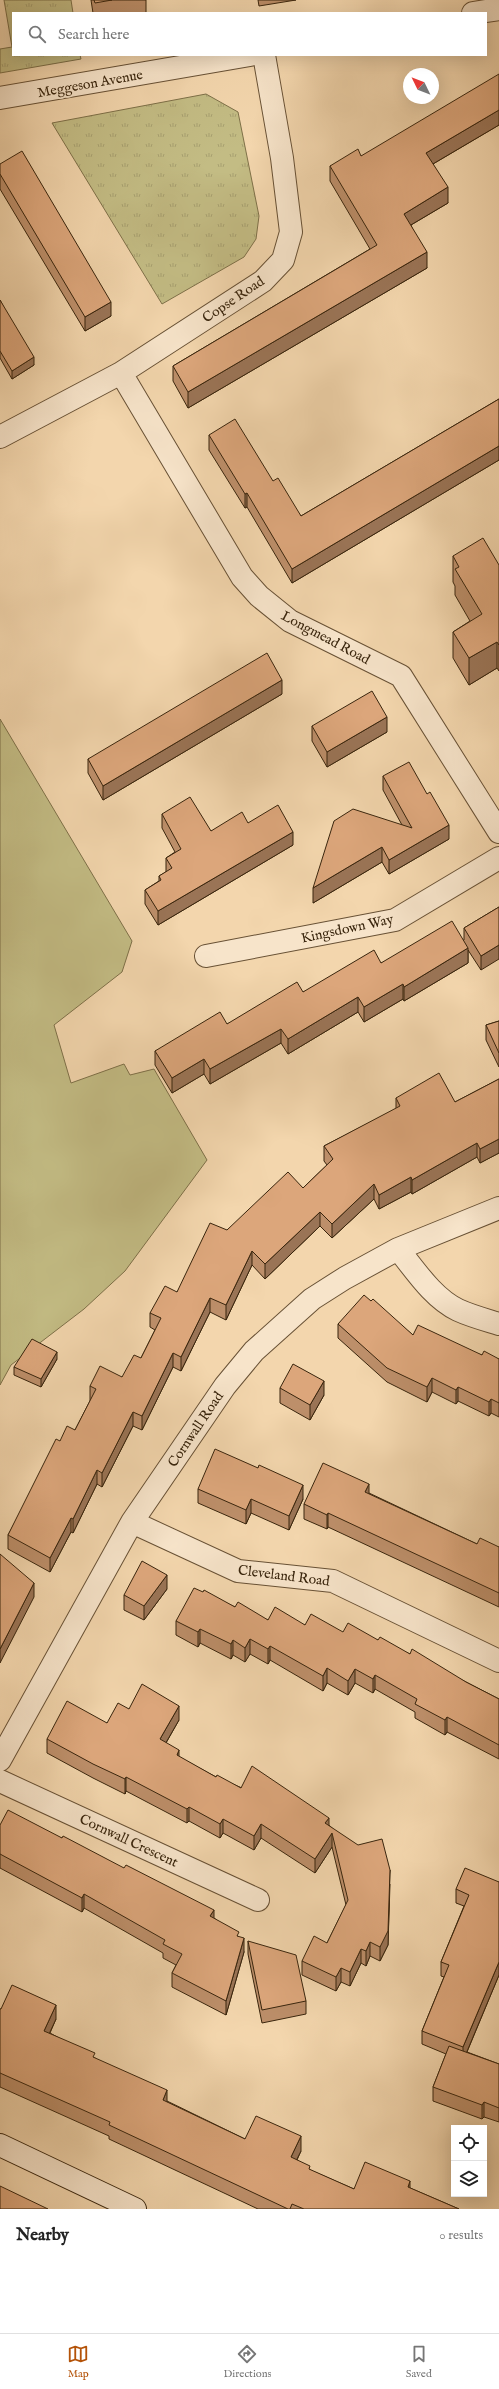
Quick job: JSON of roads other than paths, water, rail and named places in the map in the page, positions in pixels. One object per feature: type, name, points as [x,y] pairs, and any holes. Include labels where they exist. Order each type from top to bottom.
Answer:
[{"type":"street","points":[[475,8],[499,8]]},
{"type":"street","name":"Meggeson Avenue","points":[[0,98],[244,56]]},
{"type":"street","name":"Copse Road","points":[[0,437],[121,373],[263,281],[283,260],[291,232],[282,158],[264,56]]},
{"type":"street","name":"Longmead Road","points":[[121,373],[242,577],[260,596],[290,621],[401,676],[499,832]]},
{"type":"street","name":"Kingsdown Way","points":[[206,956],[395,920],[499,858]]},
{"type":"street","name":"Cornwall Road","points":[[0,1760],[132,1522],[225,1386],[254,1351],[312,1299],[398,1248],[499,1208]]},
{"type":"street","points":[[398,1248],[427,1284],[446,1303],[458,1310],[499,1324]]},
{"type":"street","name":"Cleveland Road","points":[[132,1522],[238,1571],[334,1581],[499,1661]]},
{"type":"street","name":"Cornwall Crescent","points":[[0,1781],[258,1900]]},
{"type":"street","points":[[0,2146],[136,2209]]}]
